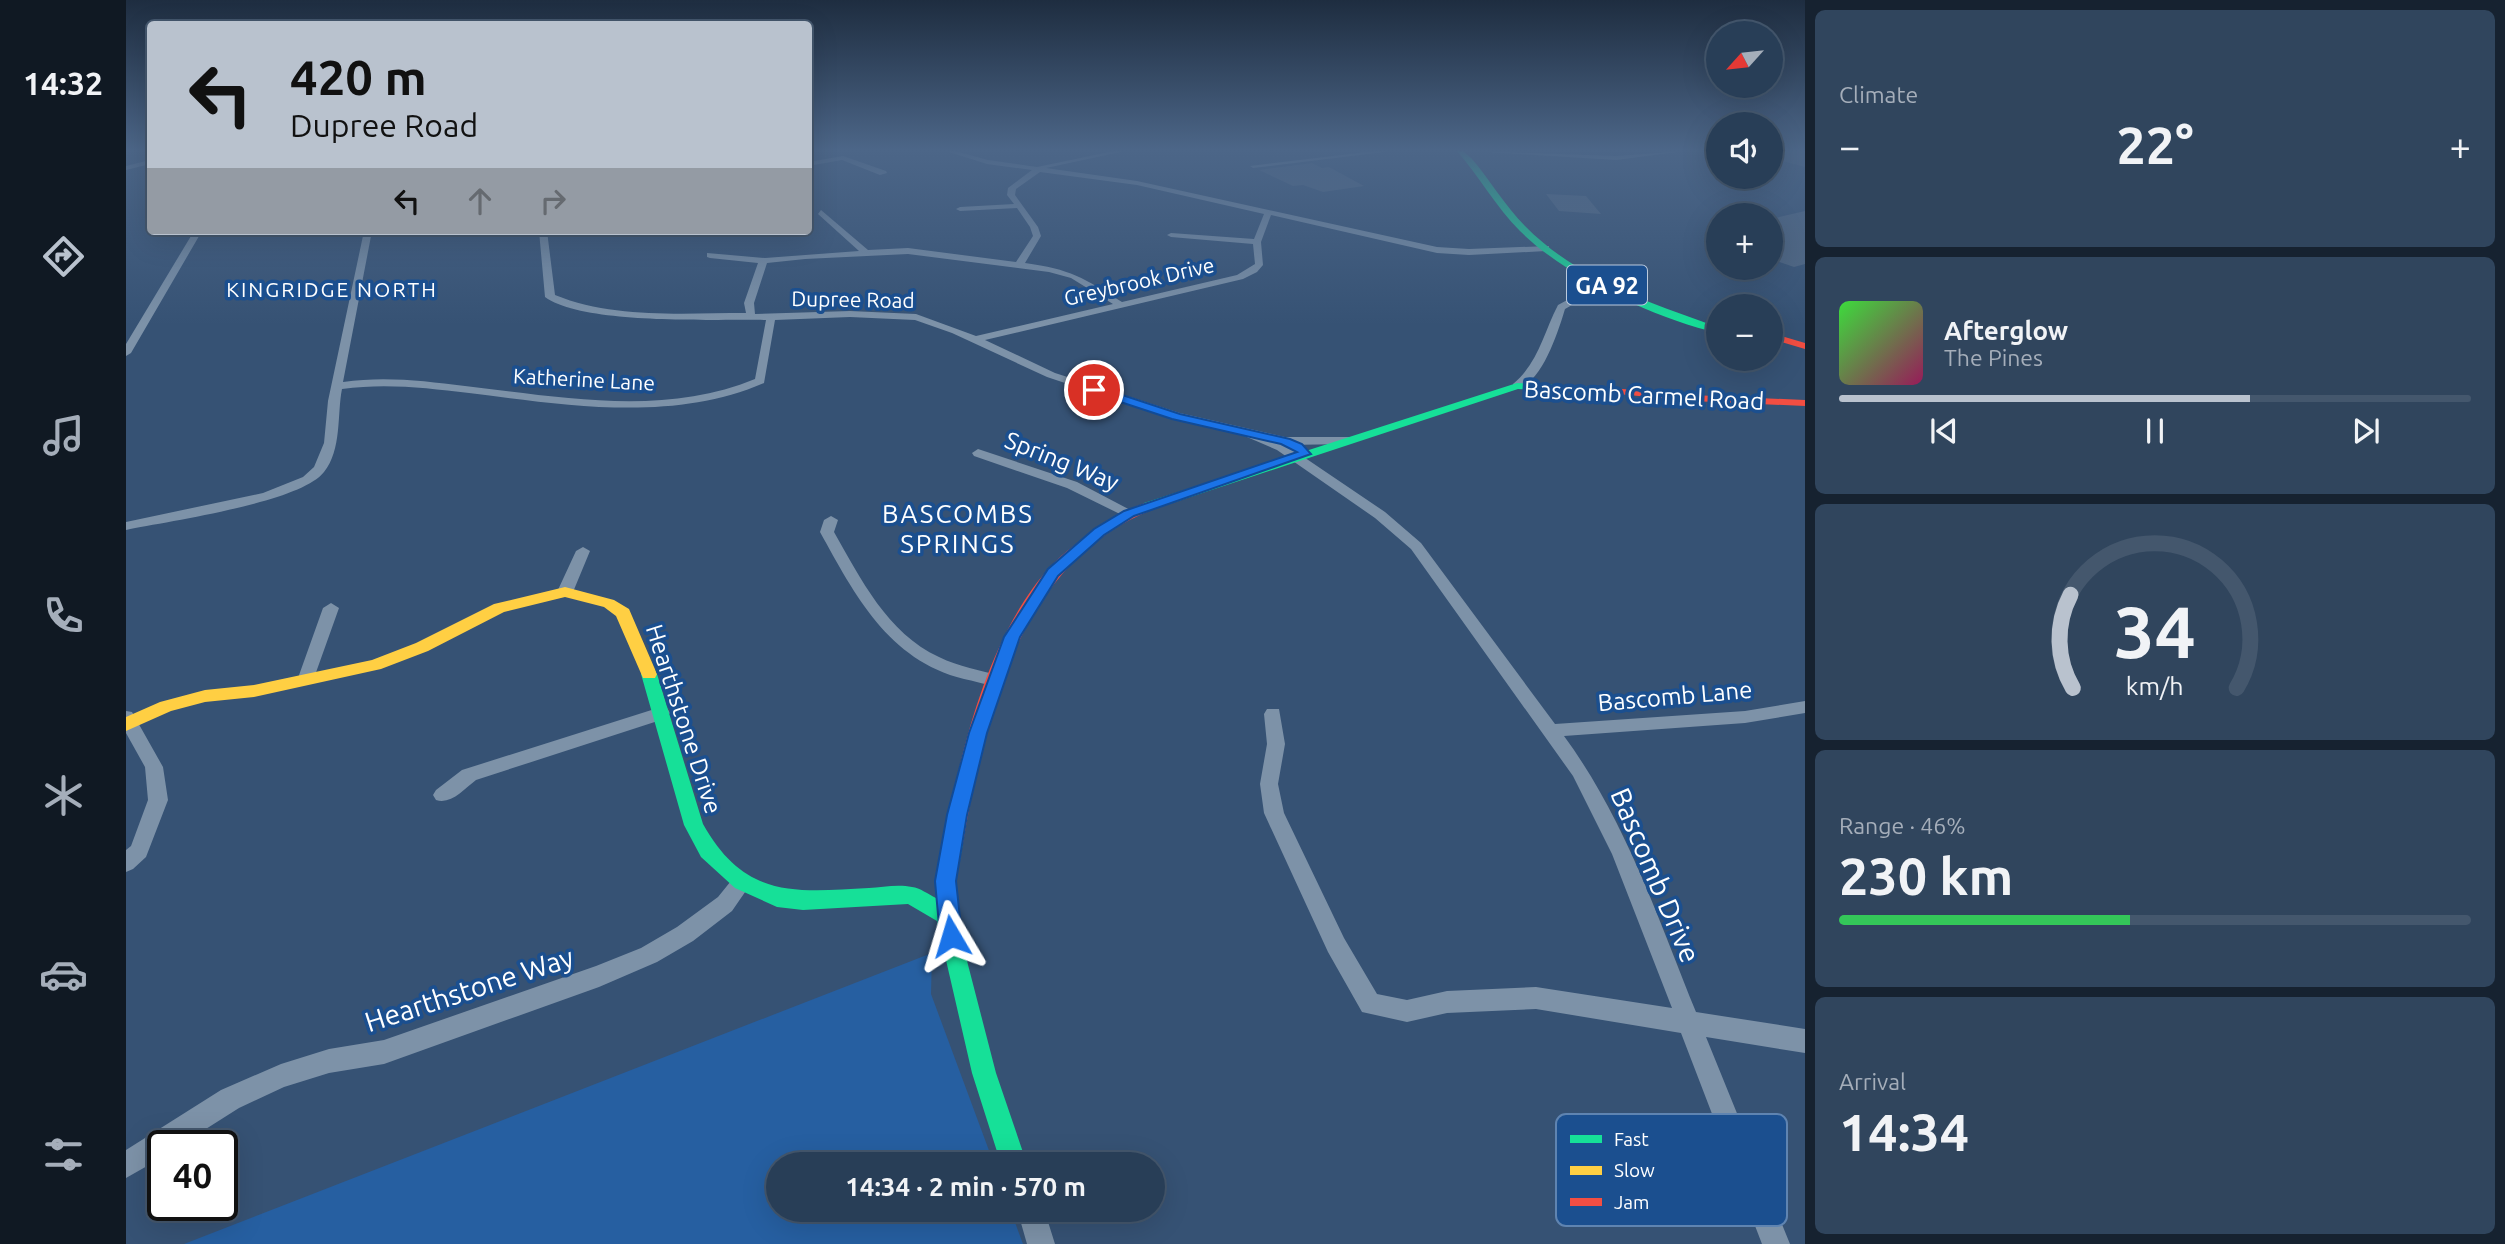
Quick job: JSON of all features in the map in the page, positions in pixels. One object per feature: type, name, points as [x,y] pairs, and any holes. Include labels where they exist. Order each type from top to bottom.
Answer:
[{"type":"street","points":[[1019,265],[1037,236],[1021,209]]},
{"type":"street","points":[[1251,209],[1449,251],[1546,248]]},
{"type":"street","name":"GA 92","points":[[1507,209],[1516,222],[1579,272],[1706,325]]},
{"type":"street","name":"GA 92","points":[[1522,209],[1540,230],[1587,262],[1632,285],[1706,314]]},
{"type":"street","points":[[821,212],[865,253]]},
{"type":"street","name":"Greybrook Drive","points":[[972,340],[1240,277],[1259,265],[1257,242],[1268,213]]},
{"type":"street","points":[[126,353],[196,235]]},
{"type":"street","points":[[126,526],[267,496],[308,480],[320,468],[330,443],[337,386],[367,235]]},
{"type":"street","name":"Dupree Road","points":[[543,235],[550,297],[580,309],[645,315],[751,317],[893,314],[931,321],[1051,375],[1177,416],[1246,433],[1295,451]]},
{"type":"street","points":[[1171,235],[1257,242]]},
{"type":"street","points":[[710,255],[765,261],[908,251],[1065,273],[1119,304]]},
{"type":"street","points":[[751,317],[749,303],[765,261]]},
{"type":"street","points":[[1517,386],[1528,377],[1546,350],[1561,307],[1574,298],[1632,285]]},
{"type":"street","name":"Katherine Lane","points":[[337,386],[386,381],[583,402],[634,404],[711,400],[744,391],[760,381],[771,317]]},
{"type":"street","points":[[1783,340],[1805,346]]},
{"type":"street","points":[[1783,351],[1805,357]]},
{"type":"street","name":"Bascomb Carmel Road","points":[[1010,1152],[984,1073],[955,957],[947,915],[946,881],[951,840],[965,778],[995,680],[1012,637],[1053,573],[1099,532],[1129,513],[1295,451],[1353,440],[1517,386],[1575,387],[1682,397],[1805,403]]},
{"type":"street","name":"Dupree Road","points":[[1246,433],[1295,451],[1353,440]]},
{"type":"street","name":"Bascomb Drive","points":[[1295,451],[1380,515],[1416,546],[1580,772],[1622,853],[1724,1114]]},
{"type":"street","name":"Spring Way","points":[[978,453],[1072,485],[1129,513]]},
{"type":"street","points":[[831,520],[827,532],[869,606],[907,649],[935,664],[967,676],[995,680]]},
{"type":"street","points":[[565,592],[583,551]]},
{"type":"street","name":"Hearthstone Drive","points":[[127,721],[166,706],[205,696],[254,691],[375,665],[422,647],[499,608],[565,592],[609,603],[623,613],[650,676],[694,825],[708,851],[742,882],[777,898],[803,901],[910,895],[947,915]]},
{"type":"street","points":[[306,678],[331,608]]},
{"type":"street","name":"Bascomb Lane","points":[[1548,731],[1745,717],[1805,707]]},
{"type":"street","points":[[443,795],[469,775],[661,713]]},
{"type":"street","points":[[1273,714],[1276,744],[1269,784],[1274,813],[1336,945],[1370,1004],[1407,1010],[1447,1002],[1536,998],[1805,1041]]},
{"type":"street","points":[[126,863],[139,851],[158,800],[154,767],[127,721]]},
{"type":"street","name":"Hearthstone Way","points":[[126,1165],[230,1099],[281,1076],[330,1061],[384,1052],[599,976],[649,955],[685,934],[725,904],[742,882]]},
{"type":"street","points":[[1034,1222],[1041,1244]]},
{"type":"street","name":"Bascomb Drive","points":[[1769,1226],[1776,1244]]},
{"type":"shaded area","points":[[932,953],[931,994],[990,1152],[766,1152],[766,1222],[1015,1222],[1023,1244],[184,1244]]},
{"type":"building","points":[[1558,209],[1597,209],[1601,214]]},
{"type":"building","points":[[1805,211],[1805,264],[1794,267],[1783,263],[1783,216]]},
{"type":"traffic: fast","points":[[1506,209],[1545,248],[1590,278],[1640,302],[1706,326]]},
{"type":"traffic: fast","points":[[1149,506],[1517,386],[1611,391]]},
{"type":"traffic: fast","points":[[649,674],[694,825],[708,851],[742,882],[777,898],[803,901],[910,895],[947,915]]},
{"type":"traffic: fast","points":[[953,843],[946,881],[947,915],[984,1073],[1010,1152]]},
{"type":"traffic: slow","points":[[126,724],[166,706],[205,696],[254,691],[375,665],[422,647],[499,608],[565,592],[609,603],[623,613],[649,674]]},
{"type":"traffic: jam","points":[[1783,340],[1805,346]]},
{"type":"traffic: jam","points":[[1611,391],[1805,403]]},
{"type":"traffic: jam","points":[[953,843],[967,774],[987,701],[1015,632],[1033,601],[1063,562],[1116,522],[1149,506]]},
{"type":"district","name":"KINGRIDGE NORTH","points":[[332,289]]},
{"type":"district","name":"BASCOMBS SPRINGS","points":[[958,528]]},
{"type":"route","points":[[951,936],[946,881],[962,789],[995,680],[1012,637],[1053,573],[1099,532],[1129,513],[1305,454],[1285,441],[1177,416],[1094,390]]}]
